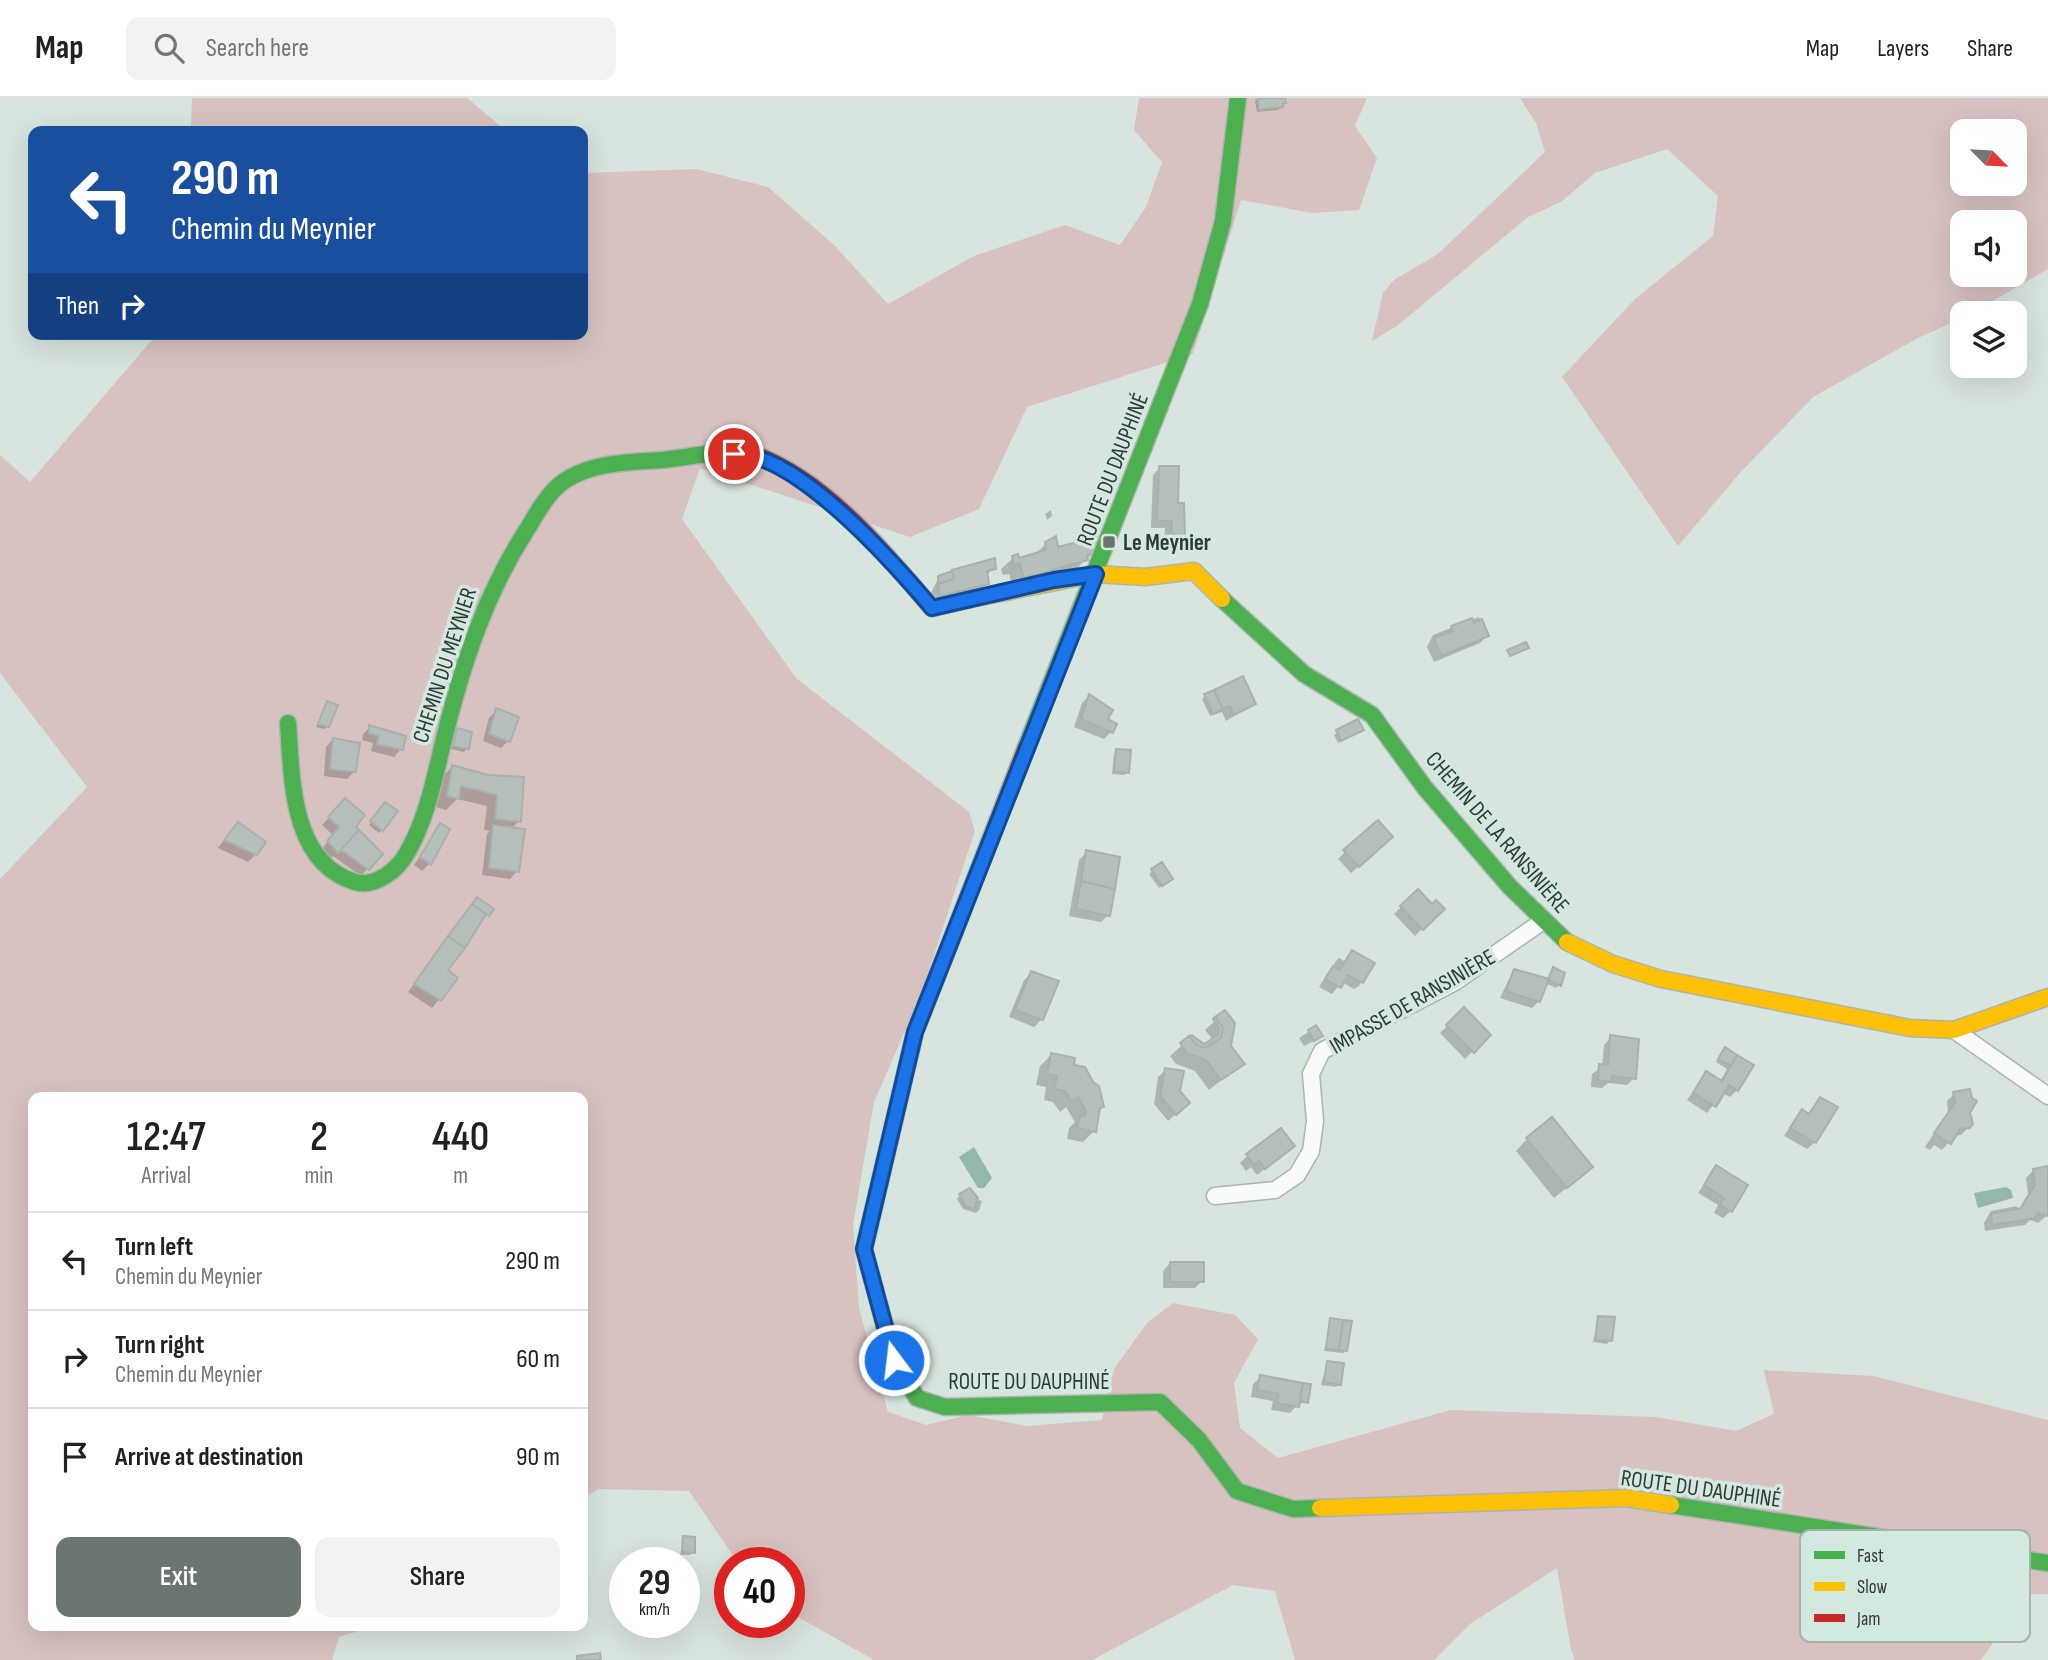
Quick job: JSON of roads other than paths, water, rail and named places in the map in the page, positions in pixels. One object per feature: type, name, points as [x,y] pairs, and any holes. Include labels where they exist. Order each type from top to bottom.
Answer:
[{"type":"street","name":"ROUTE DU DAUPHINÉ","points":[[1238,98],[1223,221],[1200,303],[915,1032],[864,1249],[894,1360],[917,1398],[945,1407],[1160,1402],[1199,1440],[1237,1490],[1293,1509],[1626,1498],[1834,1530]]},
{"type":"street","name":"CHEMIN DU MEYNIER","points":[[288,723],[293,787],[313,853],[325,867],[350,881],[364,884],[392,871],[405,856],[425,813],[451,712],[491,588],[555,487],[593,467],[751,453],[784,467],[834,505],[932,608],[1054,580],[1096,574]]},
{"type":"street","name":"CHEMIN DE LA RANSINIÈRE","points":[[1096,574],[1145,577],[1194,570],[1266,642],[1304,674],[1372,715],[1425,788],[1543,921],[1566,941],[1613,964],[1661,979],[1853,1020],[1910,1028],[1954,1030],[2048,997]]},
{"type":"street","name":"IMPASSE DE RANSINIÈRE","points":[[1215,1196],[1275,1190],[1297,1175],[1311,1151],[1315,1121],[1311,1074],[1322,1051],[1455,982],[1543,921]]},
{"type":"street","points":[[1954,1030],[2048,1096]]},
{"type":"street","name":"ROUTE DU DAUPHINÉ","points":[[2030,1560],[2048,1563]]},
{"type":"place","name":"Le Meynier","points":[[1109,542]]}]
